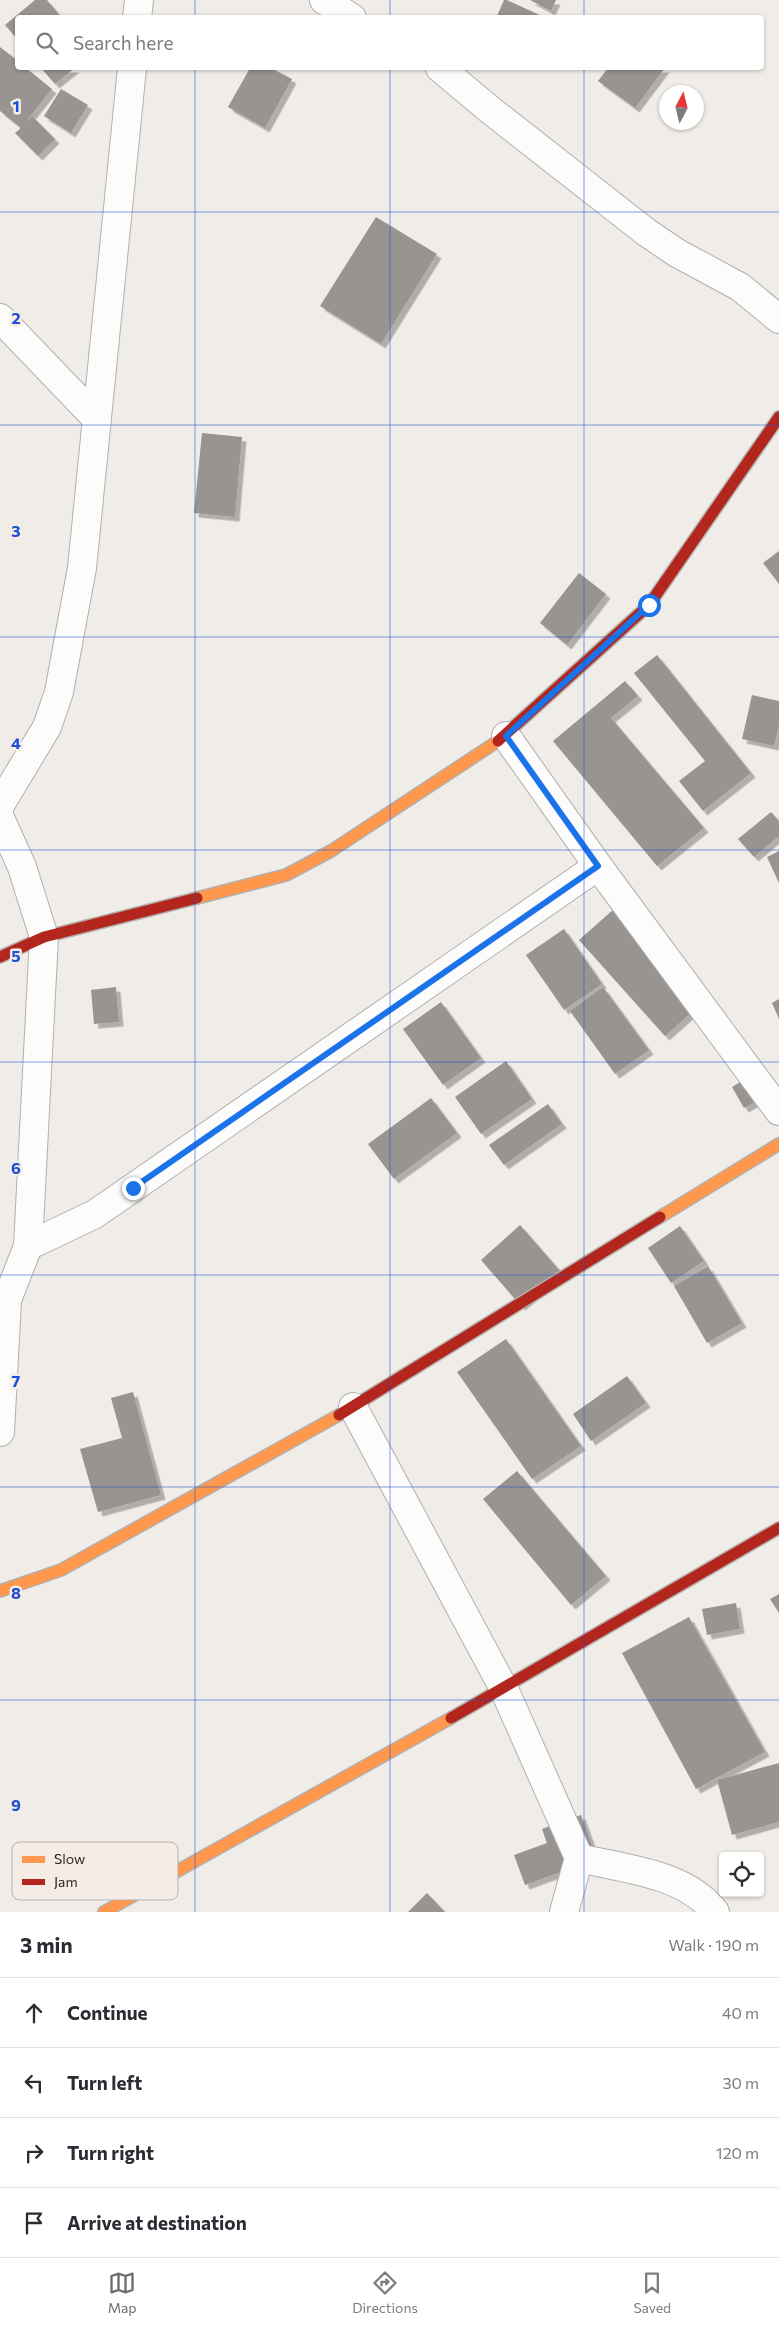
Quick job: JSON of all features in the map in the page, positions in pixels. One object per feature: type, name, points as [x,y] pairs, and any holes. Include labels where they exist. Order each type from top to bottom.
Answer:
[{"type":"street","points":[[138,15],[139,0]]},
{"type":"street","points":[[324,0],[347,15]]},
{"type":"street","points":[[0,805],[46,727],[59,692],[82,568],[132,70]]},
{"type":"street","points":[[442,70],[646,232],[677,253],[740,287],[779,319]]},
{"type":"street","points":[[0,318],[96,418]]},
{"type":"street","points":[[0,957],[44,937],[286,875],[331,851],[506,736],[649,605],[779,417]]},
{"type":"street","points":[[506,736],[598,866],[779,1111]]},
{"type":"street","points":[[0,818],[22,867],[44,937],[28,1246],[4,1301],[0,1432]]},
{"type":"street","points":[[28,1246],[95,1214],[598,866]]},
{"type":"street","points":[[0,1591],[61,1570],[353,1407],[779,1144]]},
{"type":"street","points":[[353,1407],[504,1689],[578,1858],[564,1912]]},
{"type":"street","points":[[178,1871],[504,1689],[779,1528]]},
{"type":"street","points":[[578,1858],[665,1878],[706,1899],[715,1912]]},
{"type":"street","points":[[104,1912],[126,1900]]},
{"type":"building","points":[[35,0],[47,0],[60,15],[17,15]]},
{"type":"building","points":[[504,0],[507,0],[540,15],[497,15]]},
{"type":"building","points":[[530,0],[556,0],[551,11]]},
{"type":"building","points":[[15,17],[15,37],[5,25]]},
{"type":"building","points":[[0,47],[15,59],[15,70],[28,70],[52,89],[25,123],[32,116],[55,139],[38,156],[15,133],[21,128],[0,111]]},
{"type":"building","points":[[43,70],[72,70],[55,84]]},
{"type":"building","points":[[249,70],[275,70],[292,79],[265,128],[228,107]]},
{"type":"building","points":[[606,70],[664,70],[635,108],[598,81]]},
{"type":"building","points":[[61,89],[88,105],[71,133],[44,116]]},
{"type":"building","points":[[376,217],[437,254],[381,344],[320,306]]},
{"type":"building","points":[[202,433],[242,437],[235,517],[194,513]]},
{"type":"building","points":[[779,551],[779,584],[763,563]]},
{"type":"building","points":[[579,573],[606,594],[567,645],[540,623]]},
{"type":"building","points":[[657,655],[751,773],[703,811],[679,781],[705,761],[634,673]]},
{"type":"building","points":[[625,681],[638,696],[611,718],[704,828],[657,866],[553,741]]},
{"type":"building","points":[[752,695],[779,701],[779,726],[774,746],[742,739]]},
{"type":"building","points":[[771,812],[779,821],[779,836],[754,857],[738,839]]},
{"type":"building","points":[[779,851],[779,883],[767,857]]},
{"type":"building","points":[[623,901],[709,997],[665,1036],[579,940]]},
{"type":"building","points":[[564,929],[602,984],[564,1010],[526,955]]},
{"type":"building","points":[[116,987],[119,1022],[94,1024],[91,990]]},
{"type":"building","points":[[603,987],[649,1050],[615,1074],[570,1011]]},
{"type":"building","points":[[779,999],[779,1019],[772,1003]]},
{"type":"building","points":[[441,1002],[481,1058],[443,1085],[403,1029]]},
{"type":"building","points":[[506,1061],[532,1099],[481,1134],[455,1097]]},
{"type":"building","points":[[757,1072],[770,1094],[744,1108],[732,1087]]},
{"type":"building","points":[[431,1098],[457,1133],[394,1179],[368,1144]]},
{"type":"building","points":[[548,1104],[562,1124],[504,1165],[489,1145]]},
{"type":"building","points":[[520,1225],[561,1272],[521,1306],[481,1260]]},
{"type":"building","points":[[680,1226],[704,1261],[671,1283],[648,1248]]},
{"type":"building","points":[[708,1266],[742,1323],[707,1343],[674,1286]]},
{"type":"building","points":[[506,1339],[581,1446],[532,1479],[457,1372]]},
{"type":"building","points":[[627,1376],[646,1403],[591,1441],[573,1414]]},
{"type":"building","points":[[133,1392],[161,1495],[98,1512],[80,1449],[122,1438],[111,1398]]},
{"type":"building","points":[[517,1471],[606,1576],[571,1605],[483,1499]]},
{"type":"building","points":[[779,1594],[779,1613],[770,1599]]},
{"type":"building","points":[[736,1603],[740,1629],[707,1635],[702,1609]]},
{"type":"building","points":[[689,1617],[765,1752],[696,1789],[622,1653]]},
{"type":"building","points":[[779,1763],[779,1822],[732,1835],[717,1780]]},
{"type":"building","points":[[581,1815],[597,1859],[525,1885],[514,1855],[547,1843],[542,1829]]},
{"type":"building","points":[[427,1893],[445,1912],[408,1912]]},
{"type":"traffic: slow","points":[[197,898],[286,875],[331,851],[498,741]]},
{"type":"traffic: slow","points":[[660,1217],[779,1144]]},
{"type":"traffic: slow","points":[[0,1591],[61,1570],[339,1415]]},
{"type":"traffic: slow","points":[[178,1871],[451,1718]]},
{"type":"traffic: slow","points":[[104,1912],[125,1900]]},
{"type":"traffic: jam","points":[[498,741],[649,605],[779,417]]},
{"type":"traffic: jam","points":[[0,957],[44,937],[197,898]]},
{"type":"traffic: jam","points":[[339,1415],[660,1217]]},
{"type":"traffic: jam","points":[[451,1718],[779,1528]]},
{"type":"route","points":[[133,1188],[598,866],[506,736],[649,605]]}]
